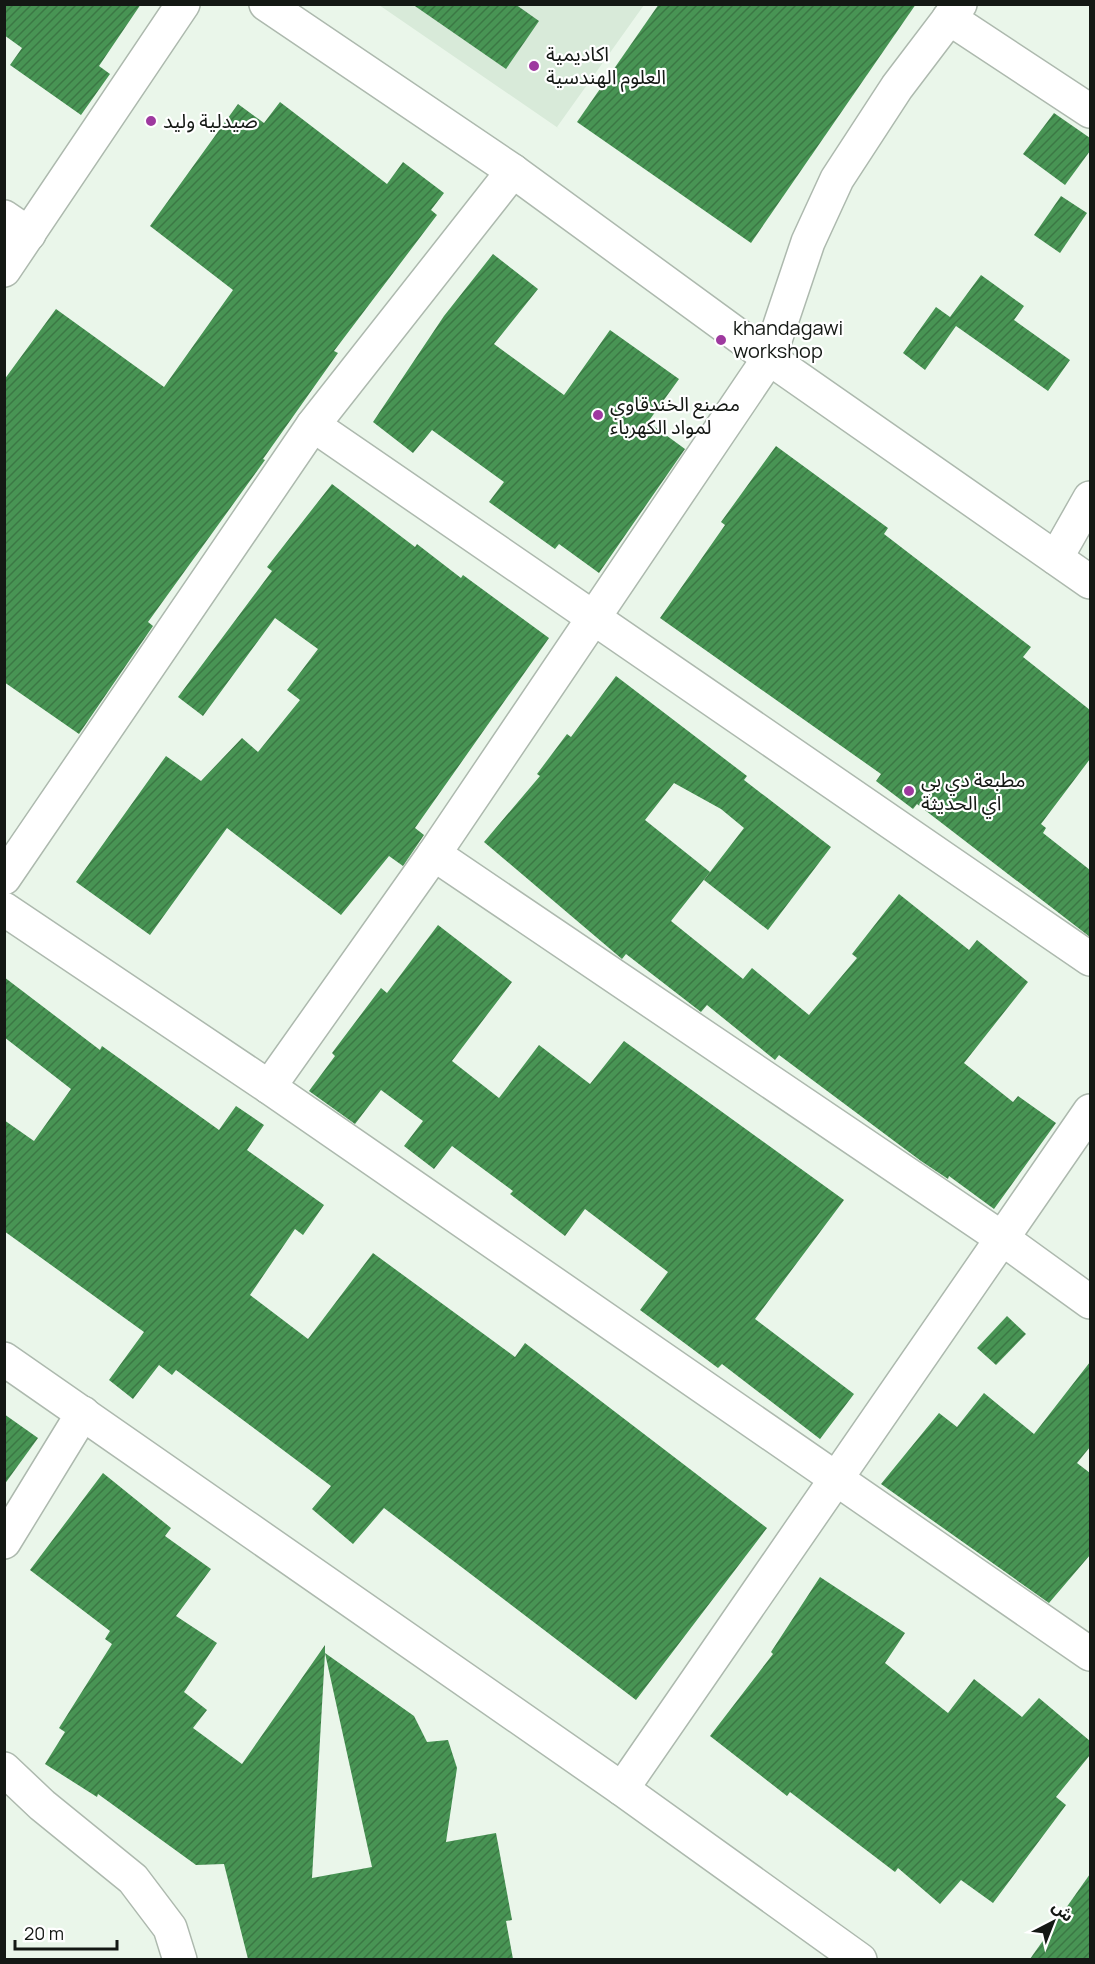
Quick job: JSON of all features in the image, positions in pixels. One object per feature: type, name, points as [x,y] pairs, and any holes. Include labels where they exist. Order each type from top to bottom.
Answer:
[{"type":"street","points":[[4,270],[17,225],[183,4]]},
{"type":"street","points":[[266,4],[513,171],[769,358],[1090,582]]},
{"type":"street","points":[[269,1087],[434,854],[769,358],[808,242],[837,179],[891,96],[955,11],[1090,111]]},
{"type":"street","points":[[4,878],[312,425],[513,171]]},
{"type":"street","points":[[312,425],[1090,959]]},
{"type":"street","points":[[1056,558],[1090,498]]},
{"type":"street","points":[[434,854],[1003,1239],[1090,1302]]},
{"type":"street","points":[[4,909],[269,1087],[1090,1654]]},
{"type":"street","points":[[622,1789],[1090,1111]]},
{"type":"street","points":[[4,1359],[622,1789],[860,1959]]},
{"type":"street","points":[[4,1542],[83,1413]]},
{"type":"street","points":[[4,1769],[42,1804],[133,1879],[170,1928],[180,1959]]},
{"type":"shaded area","name":"اكاديمية العلوم الهندسية","points":[[379,5],[644,5],[557,127],[561,130]]},
{"type":"building","points":[[4,4],[141,4],[99,66],[110,74],[81,115],[10,65],[22,48],[4,35]]},
{"type":"building","points":[[412,4],[515,4],[539,21],[506,69]]},
{"type":"building","points":[[659,4],[916,4],[751,243],[577,122]]},
{"type":"building","points":[[280,102],[387,184],[403,162],[444,193],[431,210],[437,215],[334,351],[338,353],[263,459],[265,460],[148,622],[153,626],[79,734],[4,682],[4,380],[56,309],[164,387],[233,290],[150,226],[238,104],[264,123]]},
{"type":"building","points":[[1054,113],[1090,138],[1090,151],[1065,185],[1023,154]]},
{"type":"building","points":[[1061,196],[1087,213],[1060,253],[1034,235]]},
{"type":"building","points":[[493,254],[538,289],[494,344],[564,395],[610,330],[679,379],[648,422],[685,449],[599,573],[559,544],[555,549],[489,502],[504,482],[432,430],[413,453],[373,422],[444,316]]},
{"type":"building","points":[[981,275],[1024,306],[1014,320],[1070,360],[1048,391],[956,326],[925,370],[903,353],[936,307],[950,317]]},
{"type":"building","points":[[776,446],[888,528],[884,534],[1031,647],[1023,657],[1090,710],[1090,759],[1041,824],[1046,828],[1043,833],[1090,870],[1090,937],[917,804],[913,809],[876,781],[881,774],[660,618],[725,525],[721,522]]},
{"type":"building","points":[[332,484],[415,547],[417,544],[461,578],[463,575],[549,638],[415,828],[424,835],[403,866],[389,856],[341,915],[227,828],[150,935],[76,882],[166,756],[201,781],[242,738],[258,752],[300,700],[287,690],[318,649],[275,618],[203,716],[178,697],[272,571],[267,567]]},
{"type":"building","points":[[616,676],[747,776],[744,780],[831,847],[768,930],[704,880],[744,828],[721,809],[674,783],[645,820],[710,872],[671,921],[743,979],[752,968],[809,1015],[857,958],[852,954],[899,894],[969,950],[977,940],[1028,982],[964,1063],[1013,1102],[1018,1096],[1056,1123],[994,1209],[949,1176],[948,1179],[921,1161],[779,1055],[775,1060],[707,1005],[701,1012],[626,954],[622,959],[484,842],[540,776],[537,774],[567,734],[571,737]]},
{"type":"building","points":[[438,925],[512,982],[452,1061],[499,1098],[539,1045],[590,1084],[624,1041],[844,1200],[755,1319],[854,1394],[820,1439],[722,1364],[718,1368],[640,1310],[668,1272],[585,1209],[565,1236],[510,1194],[513,1191],[452,1146],[434,1169],[404,1146],[423,1121],[381,1090],[355,1124],[309,1091],[335,1056],[332,1053],[381,988],[387,993]]},
{"type":"building","points":[[4,977],[100,1050],[102,1046],[219,1130],[236,1106],[264,1125],[247,1150],[324,1205],[303,1235],[295,1229],[250,1295],[308,1339],[373,1253],[515,1357],[525,1343],[767,1528],[636,1700],[384,1508],[353,1544],[312,1509],[331,1486],[176,1370],[172,1375],[159,1365],[133,1399],[109,1380],[144,1332],[4,1231],[4,1120],[34,1141],[71,1089],[4,1037]]},
{"type":"building","points":[[1007,1316],[1026,1334],[996,1365],[977,1348]]},
{"type":"building","points":[[1090,1362],[1090,1447],[1077,1463],[1090,1473],[1090,1555],[1049,1603],[881,1484],[939,1413],[957,1427],[984,1393],[1034,1434]]},
{"type":"building","points":[[4,1414],[38,1438],[4,1485]]},
{"type":"building","points":[[103,1473],[171,1528],[165,1536],[211,1569],[176,1616],[217,1643],[184,1692],[207,1710],[193,1728],[242,1764],[325,1645],[325,1653],[414,1716],[427,1742],[448,1740],[457,1768],[446,1842],[496,1833],[512,1920],[506,1921],[513,1959],[248,1959],[224,1864],[196,1865],[98,1794],[97,1797],[45,1764],[65,1732],[59,1728],[112,1644],[105,1639],[110,1631],[30,1570]],"holes":[[[325,1653],[372,1867],[312,1878]]]},
{"type":"building","points":[[820,1577],[905,1633],[885,1663],[948,1713],[974,1679],[1022,1717],[1039,1698],[1090,1741],[1090,1755],[1056,1797],[1066,1805],[993,1903],[961,1880],[940,1904],[898,1868],[895,1872],[790,1792],[787,1796],[710,1736],[773,1654],[771,1652]]},
{"type":"building","points":[[1090,1874],[1090,1959],[1030,1959]]},
{"type":"place","name":"اكاديمية العلوم الهندسية","points":[[534,66]]},
{"type":"place","name":"صيدلية وليد","points":[[151,121]]},
{"type":"place","name":"khandagawi workshop","points":[[721,340]]},
{"type":"place","name":"مصنع الخندقاوي لمواد الكهرباء","points":[[598,415]]},
{"type":"place","name":"مطبعة دي بي اي الحديثة","points":[[909,791]]}]
